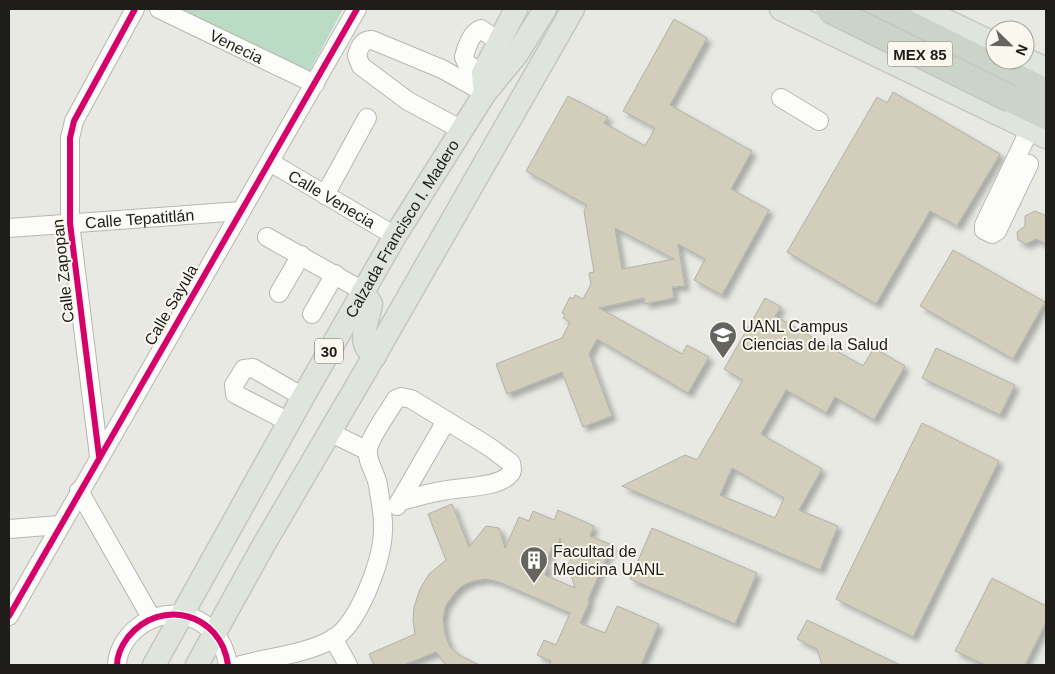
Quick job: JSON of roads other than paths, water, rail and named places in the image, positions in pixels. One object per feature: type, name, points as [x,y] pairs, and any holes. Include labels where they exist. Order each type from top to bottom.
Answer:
[{"type":"highway","name":"MEX 85","points":[[830,9],[1019,79],[1041,128]]},
{"type":"highway","name":"MEX 85","points":[[878,9],[1046,92]]},
{"type":"main road","points":[[493,148],[508,48],[516,9]]},
{"type":"main road","points":[[508,48],[524,29],[532,9]]},
{"type":"main road","points":[[508,48],[545,9]]},
{"type":"main road","name":"30","points":[[197,665],[572,9]]},
{"type":"main road","points":[[561,28],[580,9]]},
{"type":"main road","points":[[780,9],[879,63],[1041,128]]},
{"type":"main road","points":[[844,9],[841,15],[842,28],[854,48]]},
{"type":"main road","points":[[922,9],[985,39]]},
{"type":"main road","name":"Calzada Francisco I. Madero","points":[[154,665],[288,422],[363,291],[395,236],[462,130],[484,83],[508,48]]},
{"type":"main road","points":[[1019,79],[1046,69]]},
{"type":"main road","points":[[363,291],[371,304],[364,342],[368,351],[375,356]]},
{"type":"street","name":"Calle Zapopan","points":[[99,456],[70,223],[70,138],[74,121],[135,9]]},
{"type":"street","name":"Venecia","points":[[159,9],[315,84]]},
{"type":"street","name":"Calle Sayula","points":[[9,616],[99,456],[357,9]]},
{"type":"street","points":[[462,130],[408,101],[361,66],[357,56],[362,44],[366,40],[372,40],[442,69],[484,83]]},
{"type":"street","points":[[781,98],[819,120]]},
{"type":"street","points":[[325,195],[367,118]]},
{"type":"street","points":[[1030,164],[997,232],[992,234],[984,230],[984,225],[1041,128]]},
{"type":"street","name":"Calle Venecia","points":[[270,162],[395,236]]},
{"type":"street","name":"Calle Tepatitlán","points":[[9,228],[241,211]]},
{"type":"street","points":[[267,237],[363,291]]},
{"type":"street","points":[[279,293],[301,255]]},
{"type":"street","points":[[312,314],[335,274]]},
{"type":"street","points":[[288,422],[235,394],[234,385],[244,370],[253,368],[303,397]]},
{"type":"street","points":[[383,530],[378,482],[368,451],[371,439],[396,400],[401,397],[411,399],[509,460],[512,470],[510,475],[497,482],[444,490],[400,501]]},
{"type":"street","points":[[241,665],[278,662],[333,638],[348,625],[371,584],[383,530],[446,420]]},
{"type":"street","points":[[329,432],[368,451]]},
{"type":"street","points":[[79,492],[152,618]]},
{"type":"street","points":[[9,529],[60,526]]},
{"type":"street","points":[[117,665],[117,660],[124,643],[136,628],[152,618],[166,615],[181,615],[199,621],[214,633],[222,644],[228,665]]},
{"type":"street","points":[[333,638],[348,665]]},
{"type":"place","name":"UANL Campus Ciencias de la Salud","points":[[723,359]]},
{"type":"place","name":"Facultad de Medicina UANL","points":[[534,584]]}]
